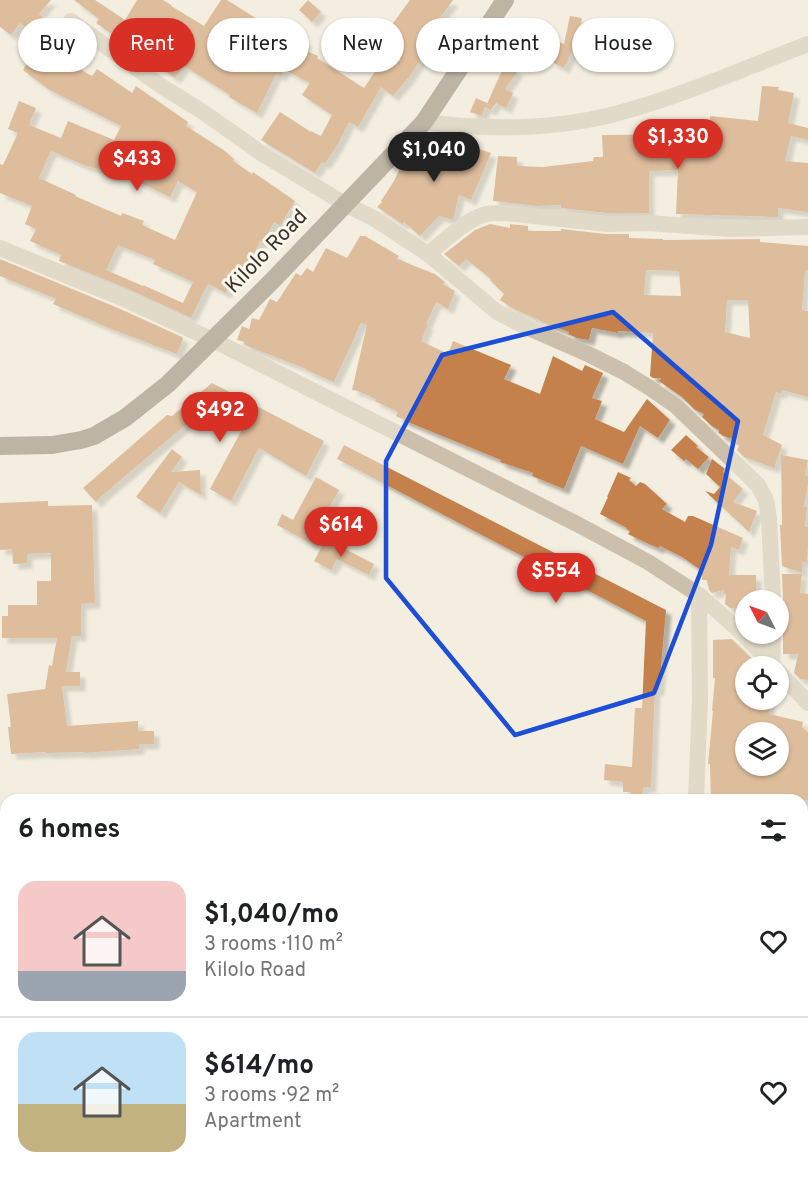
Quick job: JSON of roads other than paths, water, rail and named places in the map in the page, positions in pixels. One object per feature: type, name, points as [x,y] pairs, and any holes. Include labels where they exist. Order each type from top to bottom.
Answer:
[{"type":"main road","name":"Kilolo Road","points":[[0,446],[52,445],[94,436],[125,418],[168,384],[372,178],[424,122],[505,0]]},
{"type":"street","points":[[97,40],[264,155],[345,204],[375,219],[428,254],[497,312],[624,372],[676,406],[758,485],[766,500],[773,590]]},
{"type":"street","points":[[424,122],[475,127],[534,126],[570,123],[615,114],[808,44]]},
{"type":"street","points":[[428,254],[470,221],[491,213],[607,224],[648,223],[723,229],[808,227]]},
{"type":"street","points":[[0,248],[122,298],[213,340],[577,524],[648,562],[699,596],[740,630],[765,656]]},
{"type":"street","points":[[696,794],[700,700],[699,596]]},
{"type":"street","points":[[789,682],[808,703]]}]
